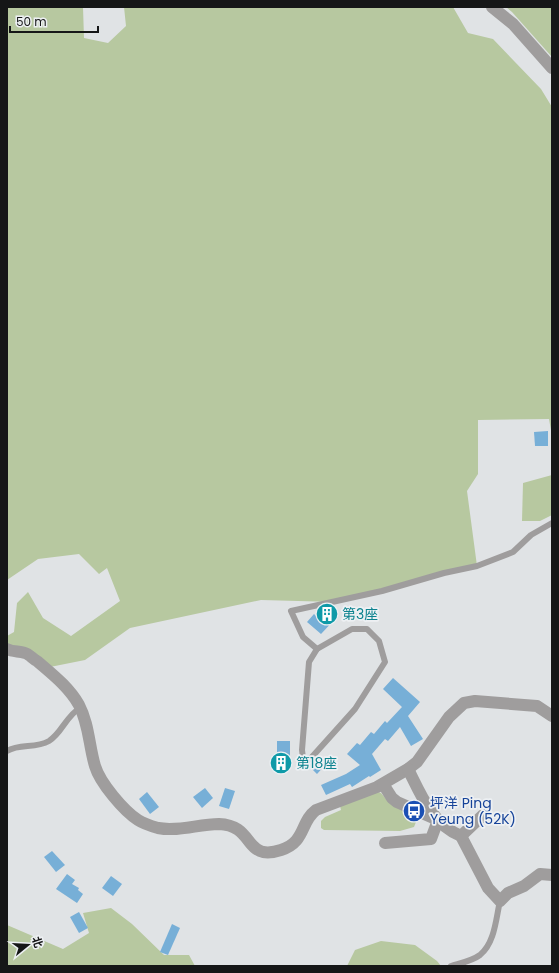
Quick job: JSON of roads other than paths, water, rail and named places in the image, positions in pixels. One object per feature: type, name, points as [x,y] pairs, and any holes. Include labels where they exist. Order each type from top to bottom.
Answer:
[{"type":"street","points":[[492,7],[513,24],[552,68]]},
{"type":"street","points":[[7,649],[13,652],[26,653],[57,677],[80,708],[88,728],[94,762],[99,775],[114,797],[136,818],[157,827],[178,829],[216,824],[228,825],[242,832],[258,850],[264,852],[277,851],[294,844],[311,815],[316,810],[383,784],[408,769],[417,762],[449,717],[464,703],[475,701],[537,706],[548,713]]},
{"type":"street","points":[[408,769],[430,812],[455,834],[461,836],[488,888],[500,901],[508,894],[524,886],[540,874],[552,874]]},
{"type":"street","points":[[383,784],[392,798],[397,802],[438,820]]},
{"type":"street","points":[[461,836],[483,815]]},
{"type":"street","points":[[384,843],[431,838],[438,820]]},
{"type":"lane","points":[[317,649],[303,637],[291,611],[382,591],[444,573],[477,566],[513,552],[531,535],[552,523]]},
{"type":"lane","points":[[352,629],[367,629],[379,641],[385,662],[355,709],[307,761],[303,758],[302,750],[309,662],[317,649],[352,629]]},
{"type":"lane","points":[[7,751],[18,747],[40,745],[50,740],[57,734],[70,715],[80,708]]},
{"type":"lane","points":[[451,966],[481,955],[490,945],[500,901]]},
{"type":"place","name":"第3座","points":[[327,614]]},
{"type":"place","name":"第18座","points":[[281,763]]},
{"type":"place","name":"坪洋 Ping Yeung (52K)","points":[[414,811]]}]
